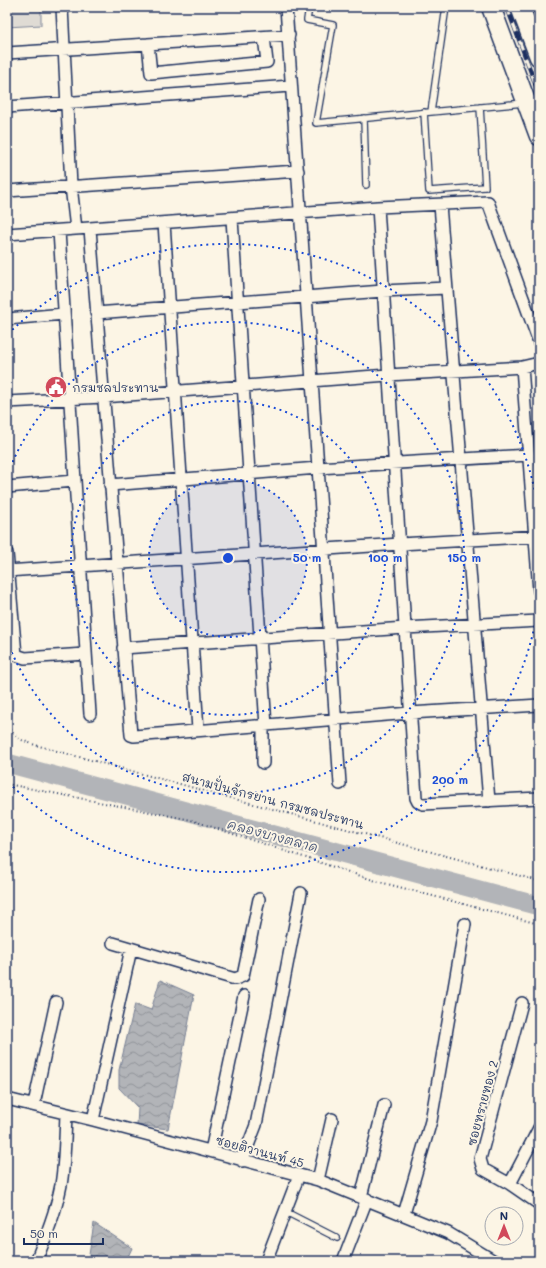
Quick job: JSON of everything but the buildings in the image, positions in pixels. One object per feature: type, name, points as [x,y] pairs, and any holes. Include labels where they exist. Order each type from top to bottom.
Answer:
[{"type":"main road","points":[[491,7],[539,136]]},
{"type":"main road","points":[[520,7],[539,57]]},
{"type":"street","points":[[62,7],[71,186],[76,230]]},
{"type":"street","points":[[286,7],[340,784]]},
{"type":"street","points":[[7,53],[288,35]]},
{"type":"street","points":[[148,44],[151,73],[267,62],[264,36]]},
{"type":"street","points":[[7,107],[291,86]]},
{"type":"street","points":[[7,191],[298,170]]},
{"type":"street","points":[[7,234],[301,214],[378,207],[488,202],[539,342]]},
{"type":"street","points":[[440,205],[489,801]]},
{"type":"street","points":[[378,207],[410,713],[418,802],[423,804],[539,798]]},
{"type":"street","points":[[232,219],[265,726],[263,763]]},
{"type":"street","points":[[164,223],[198,730]]},
{"type":"street","points":[[90,229],[131,734],[134,736],[410,713],[481,710],[539,705]]},
{"type":"street","points":[[59,231],[90,714]]},
{"type":"street","points":[[96,313],[383,291],[446,288]]},
{"type":"street","points":[[7,319],[64,314]]},
{"type":"street","points":[[7,402],[103,397],[388,375],[522,367],[539,363]]},
{"type":"street","points":[[522,367],[537,537],[539,591]]},
{"type":"street","points":[[110,485],[318,468],[529,455]]},
{"type":"street","points":[[7,487],[74,481]]},
{"type":"street","points":[[8,571],[400,544],[537,537]]},
{"type":"street","points":[[7,554],[16,655],[25,658],[85,654]]},
{"type":"street","points":[[123,648],[405,628],[539,621]]},
{"type":"street","points":[[242,1161],[256,1125],[301,893]]},
{"type":"street","points":[[113,943],[235,979],[240,978],[243,976],[259,899]]},
{"type":"street","points":[[404,1214],[431,1121],[465,924]]},
{"type":"street","points":[[93,1120],[131,949]]},
{"type":"street","points":[[211,1151],[244,996]]},
{"type":"street","points":[[34,1104],[56,1002]]},
{"type":"street","name":"ซอยทรายทอง 2","points":[[522,1004],[480,1159],[483,1169],[510,1184],[539,1204]]},
{"type":"street","name":"ซอยติวานนท์ 45","points":[[7,1099],[34,1104],[66,1114],[318,1180],[404,1214],[448,1234],[494,1261]]},
{"type":"street","points":[[343,1261],[364,1198],[384,1105]]},
{"type":"street","points":[[36,1261],[54,1212],[61,1184],[66,1114]]},
{"type":"street","points":[[318,1180],[332,1119]]},
{"type":"street","points":[[510,1184],[539,1128]]},
{"type":"street","points":[[266,1261],[299,1175]]},
{"type":"lane","points":[[309,7],[307,20],[333,25],[316,123],[527,103]]},
{"type":"lane","points":[[431,112],[446,7]]},
{"type":"lane","points":[[424,112],[429,190],[485,187],[480,107]]},
{"type":"lane","points":[[364,118],[366,185]]},
{"type":"lane","points":[[286,1212],[337,1238]]},
{"type":"path","name":"สนามปั่นจักรยาน กรมชลประทาน","points":[[7,727],[19,739],[35,746],[539,881]]},
{"type":"path","points":[[7,784],[191,820],[376,881],[539,924]]},
{"type":"shaded area","points":[[7,7],[41,7],[41,25],[7,27]]},
{"type":"water","points":[[160,980],[194,995],[168,1129],[137,1125],[138,1108],[119,1088],[119,1070],[135,1004],[151,1010]]},
{"type":"water","points":[[94,1223],[132,1248],[126,1261],[88,1261]]},
{"type":"waterway","name":"คลองบางตลาด","points":[[7,763],[539,906]]},
{"type":"railway","points":[[507,7],[539,94]]},
{"type":"place","name":"กรมชลประทาน","points":[[56,387]]}]
